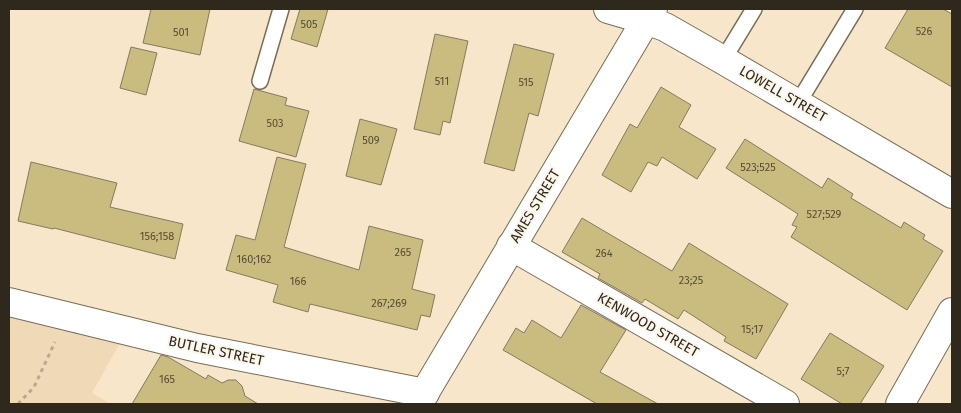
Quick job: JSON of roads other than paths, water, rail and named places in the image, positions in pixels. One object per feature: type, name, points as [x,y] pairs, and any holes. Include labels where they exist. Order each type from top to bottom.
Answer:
[{"type":"street","name":"LOWELL STREET","points":[[608,9],[650,14],[665,27],[952,194]]},
{"type":"street","name":"AMES STREET","points":[[421,398],[650,14]]},
{"type":"street","name":"KENWOOD STREET","points":[[511,246],[785,404]]},
{"type":"street","name":"BUTLER STREET","points":[[9,302],[198,348],[421,398]]},
{"type":"street","points":[[900,404],[952,312]]},
{"type":"lane","points":[[260,81],[281,9]]},
{"type":"lane","points":[[723,60],[754,9]]},
{"type":"lane","points":[[798,103],[855,9]]}]
